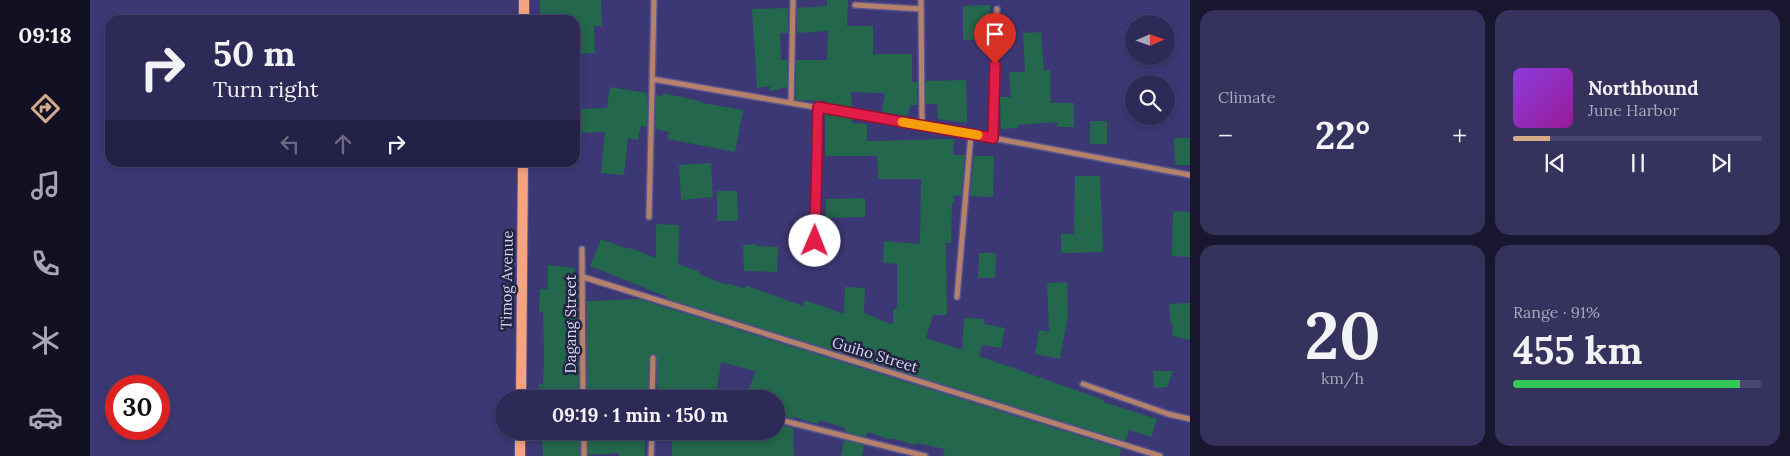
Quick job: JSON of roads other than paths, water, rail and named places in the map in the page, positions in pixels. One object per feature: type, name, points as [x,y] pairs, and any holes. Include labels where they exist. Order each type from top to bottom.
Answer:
[{"type":"main road","points":[[524,0],[524,15]]},
{"type":"main road","name":"Timog Avenue","points":[[521,390],[524,167]]},
{"type":"main road","points":[[520,440],[520,456]]},
{"type":"street","points":[[649,217],[654,0]]},
{"type":"street","points":[[791,103],[794,0]]},
{"type":"street","points":[[921,0],[922,126]]},
{"type":"street","points":[[855,5],[921,9]]},
{"type":"street","points":[[993,138],[996,8]]},
{"type":"street","points":[[652,79],[971,134],[1190,175]]},
{"type":"street","points":[[815,241],[818,107]]},
{"type":"street","points":[[957,298],[971,134]]},
{"type":"street","name":"Dagang Street","points":[[582,248],[583,390]]},
{"type":"street","name":"Guiho Street","points":[[583,277],[1160,456]]},
{"type":"street","points":[[652,390],[653,358]]},
{"type":"street","points":[[1083,384],[1161,412],[1190,419]]},
{"type":"street","points":[[785,421],[925,456]]},
{"type":"street","points":[[584,440],[584,456]]},
{"type":"street","points":[[651,456],[652,440]]}]
